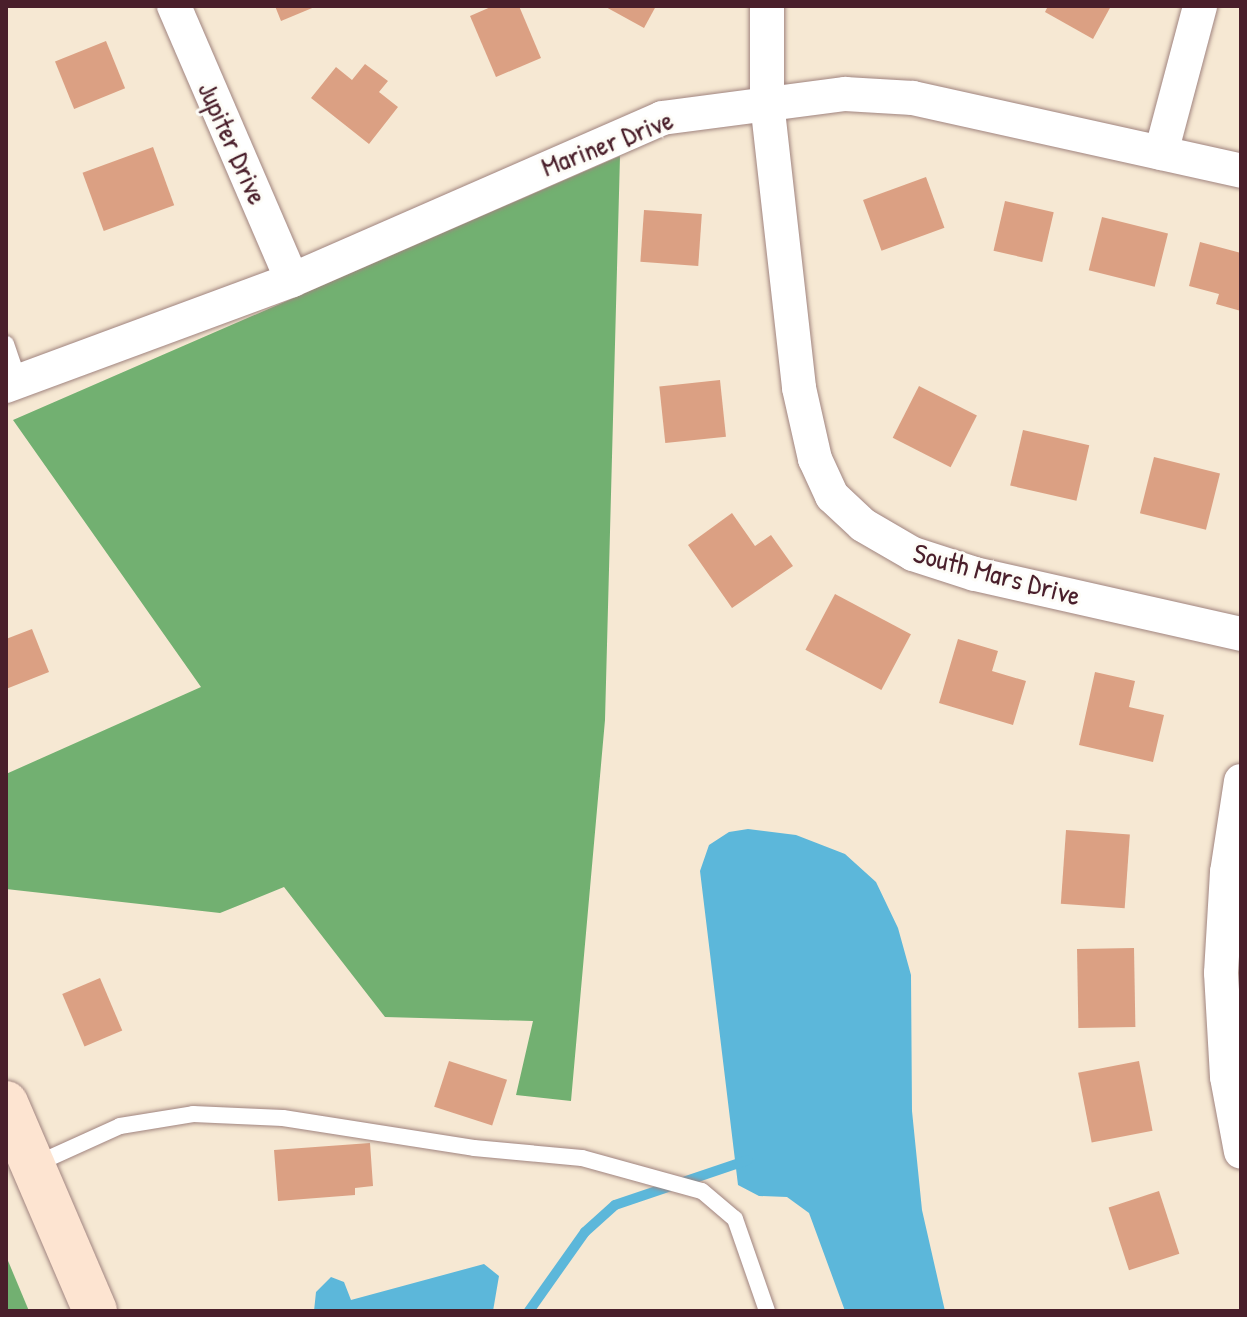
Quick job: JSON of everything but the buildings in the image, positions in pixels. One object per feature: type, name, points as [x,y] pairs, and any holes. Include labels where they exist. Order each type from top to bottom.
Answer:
[{"type":"street","name":"Jupiter Drive","points":[[174,6],[292,280]]},
{"type":"street","name":"South Mars Drive","points":[[767,6],[767,102],[799,388],[815,459],[832,496],[863,525],[913,554],[975,574],[1241,634]]},
{"type":"street","points":[[1161,153],[1200,6]]},
{"type":"street","name":"Mariner Drive","points":[[12,384],[292,280],[627,129],[662,118],[845,94],[913,98],[1241,171]]},
{"type":"street","points":[[1241,781],[1227,872],[1221,973],[1227,1077],[1241,1152]]},
{"type":"street","points":[[6,1103],[95,1311]]},
{"type":"lane","points":[[6,344],[12,384]]},
{"type":"lane","points":[[32,1165],[120,1126],[193,1114],[283,1118],[474,1148],[582,1158],[702,1191],[735,1219],[767,1311]]},
{"type":"green space","points":[[620,156],[605,720],[571,1101],[516,1095],[533,1021],[385,1017],[284,887],[220,913],[6,889],[6,774],[201,687],[13,420]]},
{"type":"green space","points":[[6,1256],[29,1311],[6,1311]]},
{"type":"water","points":[[748,829],[796,835],[845,854],[876,882],[898,928],[911,975],[912,1111],[922,1210],[945,1311],[845,1311],[809,1213],[787,1197],[759,1196],[738,1185],[700,871],[709,845],[729,832]]},
{"type":"water","points":[[484,1264],[499,1276],[493,1311],[314,1311],[316,1292],[331,1277],[344,1282],[351,1300]]},
{"type":"waterway","points":[[529,1311],[585,1232],[615,1205],[748,1160]]}]
